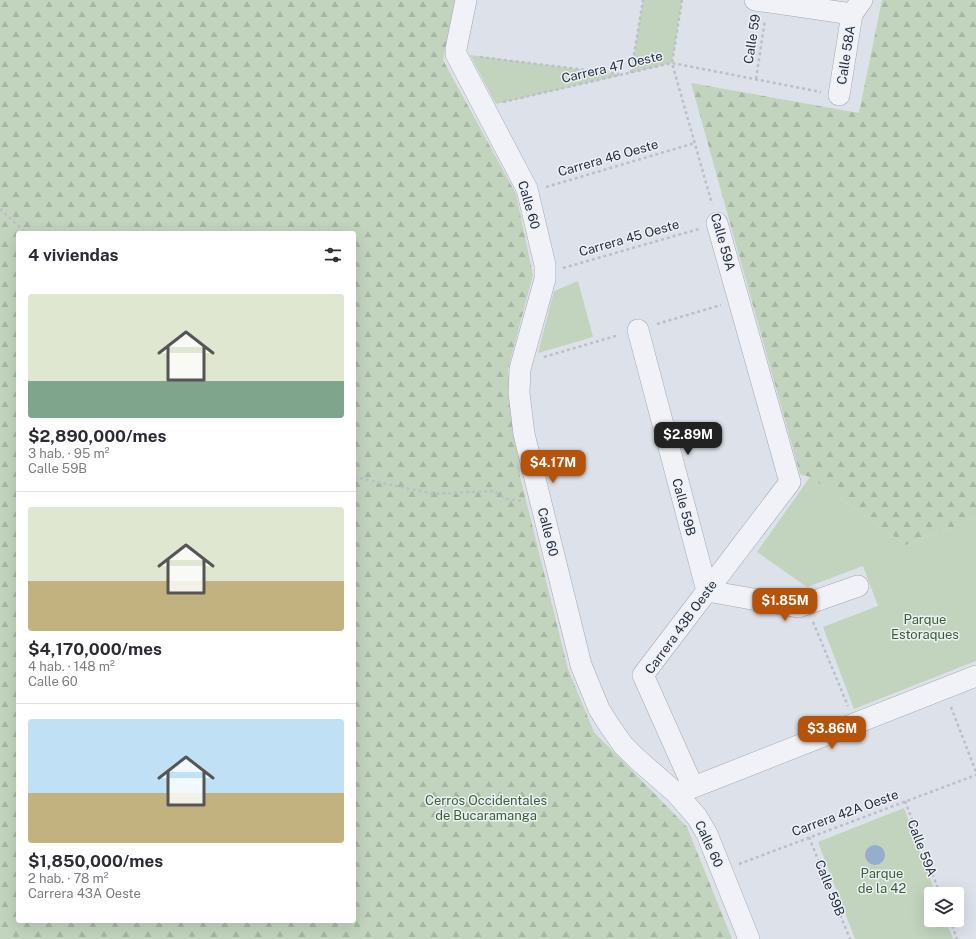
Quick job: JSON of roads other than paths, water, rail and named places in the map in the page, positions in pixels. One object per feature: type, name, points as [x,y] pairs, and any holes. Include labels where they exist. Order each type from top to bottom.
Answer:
[{"type":"street","name":"Calle 60","points":[[466,0],[456,54],[524,182],[528,192],[546,273],[522,361],[519,378],[519,393],[524,434],[581,665],[599,709],[623,745],[636,758],[685,790],[697,817],[707,834],[749,939]]},
{"type":"street","points":[[762,1],[857,7]]},
{"type":"street","name":"Calle 58A","points":[[839,95],[857,7]]},
{"type":"street","name":"Calle 59A","points":[[717,223],[790,482]]},
{"type":"street","name":"Calle 59B","points":[[638,330],[707,591]]},
{"type":"street","name":"Carrera 43B Oeste","points":[[685,790],[643,675],[790,482]]},
{"type":"street","points":[[707,591],[798,607],[858,586]]},
{"type":"street","points":[[685,790],[976,676]]},
{"type":"water","points":[[875,845],[882,848],[885,855],[882,862],[875,865],[868,862],[865,855],[868,848]]},
{"type":"park label","name":"Parque Estoraques","points":[[925,626]]},
{"type":"park label","name":"Cerros Occidentales de Bucaramanga","points":[[486,808]]},
{"type":"park label","name":"Parque de la 42","points":[[882,880]]}]
